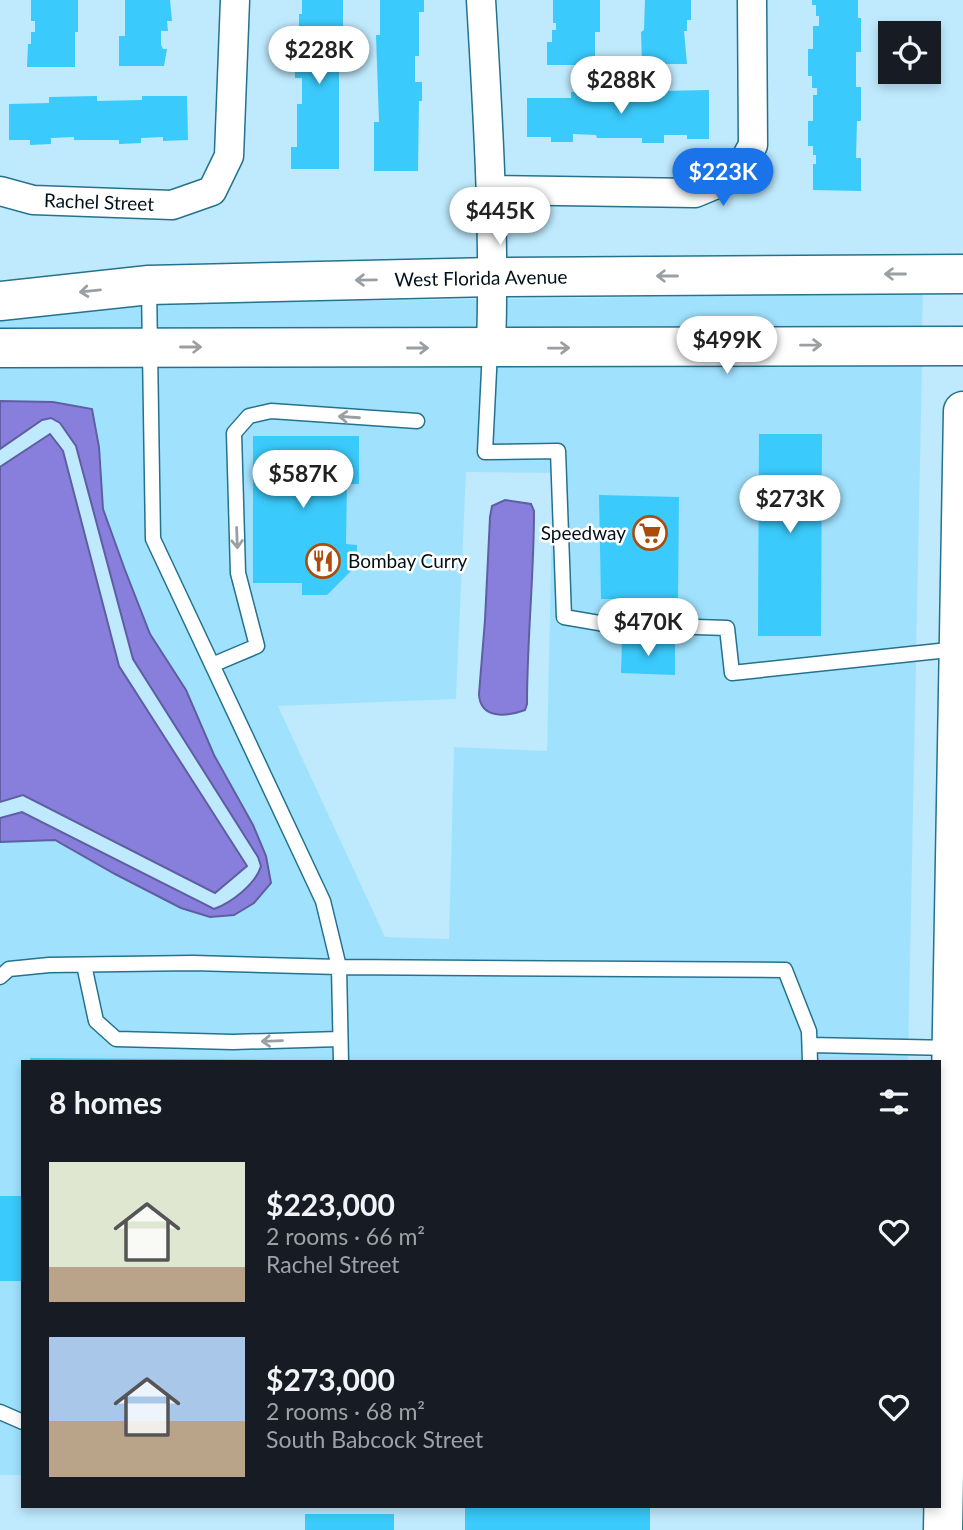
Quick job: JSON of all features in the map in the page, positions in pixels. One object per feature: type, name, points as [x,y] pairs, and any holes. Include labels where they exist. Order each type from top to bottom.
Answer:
[{"type":"street","name":"Rachel Street","points":[[0,191],[33,200],[172,205],[212,191],[229,156],[235,0]]},
{"type":"street","points":[[481,0],[492,190],[491,349]]},
{"type":"street","points":[[492,190],[695,193],[736,176],[752,145],[752,0]]},
{"type":"street","name":"West Florida Avenue","points":[[0,301],[149,285],[493,277],[963,274]]},
{"type":"street","points":[[0,348],[491,349],[898,344],[963,346]]},
{"type":"street","points":[[943,1530],[942,1455],[963,411]]},
{"type":"lane","points":[[149,285],[153,539],[323,901],[340,967],[341,1060]]},
{"type":"lane","points":[[491,349],[485,452],[558,451],[564,617],[605,624],[727,628],[732,673],[958,649]]},
{"type":"lane","points":[[212,665],[257,646],[239,573],[234,433],[249,416],[271,411],[417,421]]},
{"type":"lane","points":[[0,976],[9,969],[193,963],[340,967],[785,970],[809,1031],[810,1060]]},
{"type":"lane","points":[[84,965],[96,1021],[116,1039],[233,1042],[340,1039]]},
{"type":"lane","points":[[810,1045],[952,1048]]},
{"type":"lane","points":[[0,1412],[21,1421]]},
{"type":"shaded area","points":[[923,293],[922,326],[491,330],[0,329],[0,319],[147,304]]},
{"type":"shaded area","points":[[922,363],[908,1060],[21,1060],[21,1475],[0,1475],[0,842],[55,840],[181,908],[210,917],[255,903],[266,856],[253,825],[214,755],[186,690],[150,634],[125,570],[103,509],[99,447],[92,409],[53,402],[0,401],[0,367],[507,367]],"holes":[[[466,472],[553,473],[547,751],[454,747],[449,939],[385,937],[278,706],[456,699]]]},
{"type":"shaded area","points":[[0,401],[53,402],[92,409],[99,447],[103,509],[125,570],[150,634],[186,690],[214,755],[253,825],[266,856],[271,883],[254,903],[234,915],[210,917],[181,908],[55,840],[0,842],[0,818],[22,812],[214,909],[242,892],[261,866],[258,857],[133,659],[76,446],[60,423],[51,418],[42,420],[0,449]]},
{"type":"shaded area","points":[[50,434],[63,451],[119,666],[247,866],[215,893],[23,795],[0,802],[0,467]]},
{"type":"shaded area","points":[[505,500],[531,504],[534,511],[527,704],[525,710],[502,715],[484,708],[479,694],[490,517],[492,506]]},
{"type":"building","points":[[31,0],[78,0],[75,67],[27,67],[28,44],[31,44],[31,32],[35,32],[35,21],[31,21]]},
{"type":"building","points":[[125,0],[170,0],[172,21],[167,21],[168,31],[161,31],[161,45],[163,49],[167,49],[164,66],[119,66],[119,36],[125,36]]},
{"type":"building","points":[[302,0],[343,0],[343,37],[339,37],[339,169],[291,169],[291,147],[297,147],[297,104],[302,104],[302,78],[295,78],[295,61],[299,61],[299,14],[302,14]]},
{"type":"building","points":[[380,0],[424,0],[424,12],[419,12],[419,56],[415,56],[415,82],[422,82],[422,101],[419,101],[418,171],[374,171],[374,122],[379,122],[376,35],[380,35]]},
{"type":"building","points":[[553,0],[600,0],[600,32],[595,32],[595,65],[547,65],[547,42],[552,42],[552,30],[556,30],[556,23],[553,23]]},
{"type":"building","points":[[645,0],[691,0],[691,20],[687,20],[687,31],[684,31],[687,64],[642,64],[641,32],[644,30]]},
{"type":"building","points":[[812,0],[858,0],[861,52],[856,52],[856,87],[861,87],[861,121],[857,121],[856,158],[861,158],[861,191],[813,190],[813,164],[816,164],[816,155],[813,155],[813,146],[808,146],[808,121],[813,121],[813,95],[817,95],[817,88],[812,88],[812,76],[808,76],[808,49],[813,49],[813,26],[819,26],[819,16],[816,16],[816,5],[812,5]]},
{"type":"building","points":[[709,90],[709,139],[664,135],[664,143],[642,143],[642,138],[597,138],[596,135],[573,134],[573,142],[551,142],[551,137],[527,137],[527,98],[571,98],[571,92],[620,92],[620,96],[661,96],[661,91]]},
{"type":"building","points":[[97,96],[97,101],[142,100],[142,96],[187,96],[188,140],[141,138],[141,143],[119,144],[119,140],[74,140],[74,137],[51,138],[51,144],[30,145],[30,140],[9,140],[9,104],[49,103],[49,97]]},
{"type":"building","points":[[759,434],[822,434],[821,636],[758,636]]},
{"type":"building","points":[[253,436],[359,436],[359,484],[347,484],[346,544],[357,545],[357,565],[327,595],[302,595],[302,583],[253,583]]},
{"type":"building","points":[[599,495],[679,497],[678,599],[601,599]]},
{"type":"building","points":[[622,641],[675,642],[675,675],[621,673]]},
{"type":"building","points":[[30,1058],[273,1060],[30,1060]]},
{"type":"building","points":[[0,1196],[21,1196],[21,1281],[0,1281]]},
{"type":"building","points":[[465,1508],[650,1508],[650,1530],[465,1530]]},
{"type":"building","points":[[305,1514],[394,1514],[394,1530],[305,1530]]},
{"type":"place","name":"Speedway","points":[[650,533]]},
{"type":"place","name":"Bombay Curry","points":[[323,561]]}]
